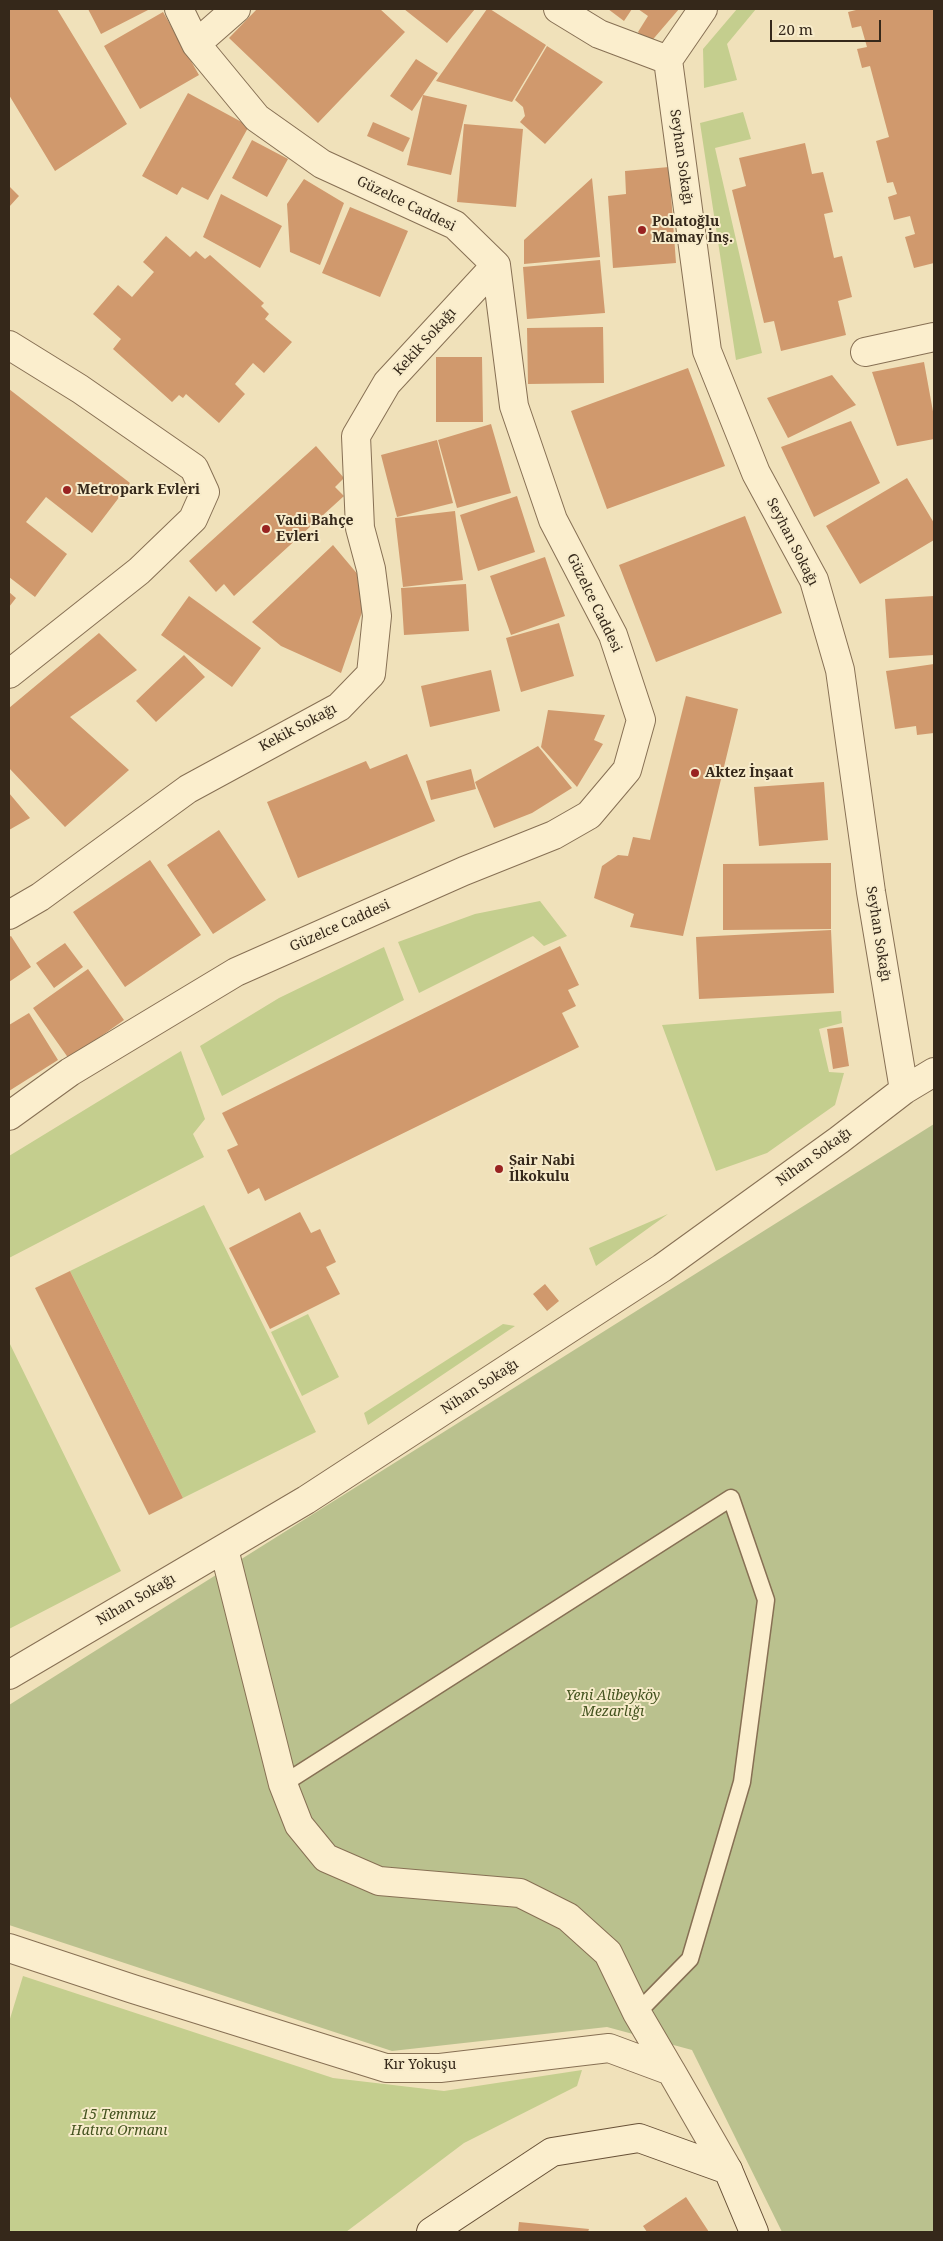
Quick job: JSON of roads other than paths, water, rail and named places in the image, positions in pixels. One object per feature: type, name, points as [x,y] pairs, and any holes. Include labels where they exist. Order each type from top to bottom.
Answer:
[{"type":"street","name":"Güzelce Caddesi","points":[[9,1116],[70,1072],[236,972],[464,871],[554,835],[589,815],[627,770],[641,720],[613,635],[553,520],[514,406],[496,264],[455,226],[322,164],[257,118],[196,44],[179,9]]},
{"type":"street","points":[[196,44],[236,9]]},
{"type":"street","points":[[558,9],[599,34],[668,60],[703,9]]},
{"type":"street","name":"Seyhan Sokağı","points":[[668,60],[707,351],[756,473],[814,580],[840,670],[871,892],[904,1090]]},
{"type":"street","name":"Kekik Sokağı","points":[[9,915],[40,897],[188,788],[339,706],[371,674],[377,616],[371,569],[360,528],[356,436],[387,383],[496,264]]},
{"type":"street","points":[[865,352],[934,337]]},
{"type":"street","points":[[9,345],[80,389],[194,468],[205,492],[193,519],[139,571],[9,674]]},
{"type":"street","name":"Nihan Sokağı","points":[[9,1675],[306,1500],[662,1268],[839,1140],[904,1090],[934,1072]]},
{"type":"street","points":[[224,1549],[283,1784],[299,1825],[326,1858],[379,1881],[520,1893],[568,1916],[608,1953],[637,2013],[728,2170],[754,2232]]},
{"type":"street","name":"Kır Yokuşu","points":[[9,1948],[386,2068],[440,2068],[609,2048],[671,2072]]},
{"type":"street","points":[[431,2232],[552,2152],[638,2138],[728,2170]]},
{"type":"lane","points":[[283,1784],[731,1498],[766,1600],[742,1782],[690,1959],[637,2013]]},
{"type":"place","name":"Polatoğlu Mamay İnş.","points":[[642,230]]},
{"type":"place","name":"Metropark Evleri","points":[[67,490]]},
{"type":"place","name":"Vadi Bahçe Evleri","points":[[266,529]]},
{"type":"place","name":"Aktez İnşaat","points":[[695,773]]},
{"type":"place","name":"Şair Nabi İlkokulu","points":[[499,1169]]},
{"type":"park label","name":"Yeni Alibeyköy Mezarlığı","points":[[613,1704]]},
{"type":"park label","name":"15 Temmuz Hatıra Ormanı","points":[[119,2124]]}]
